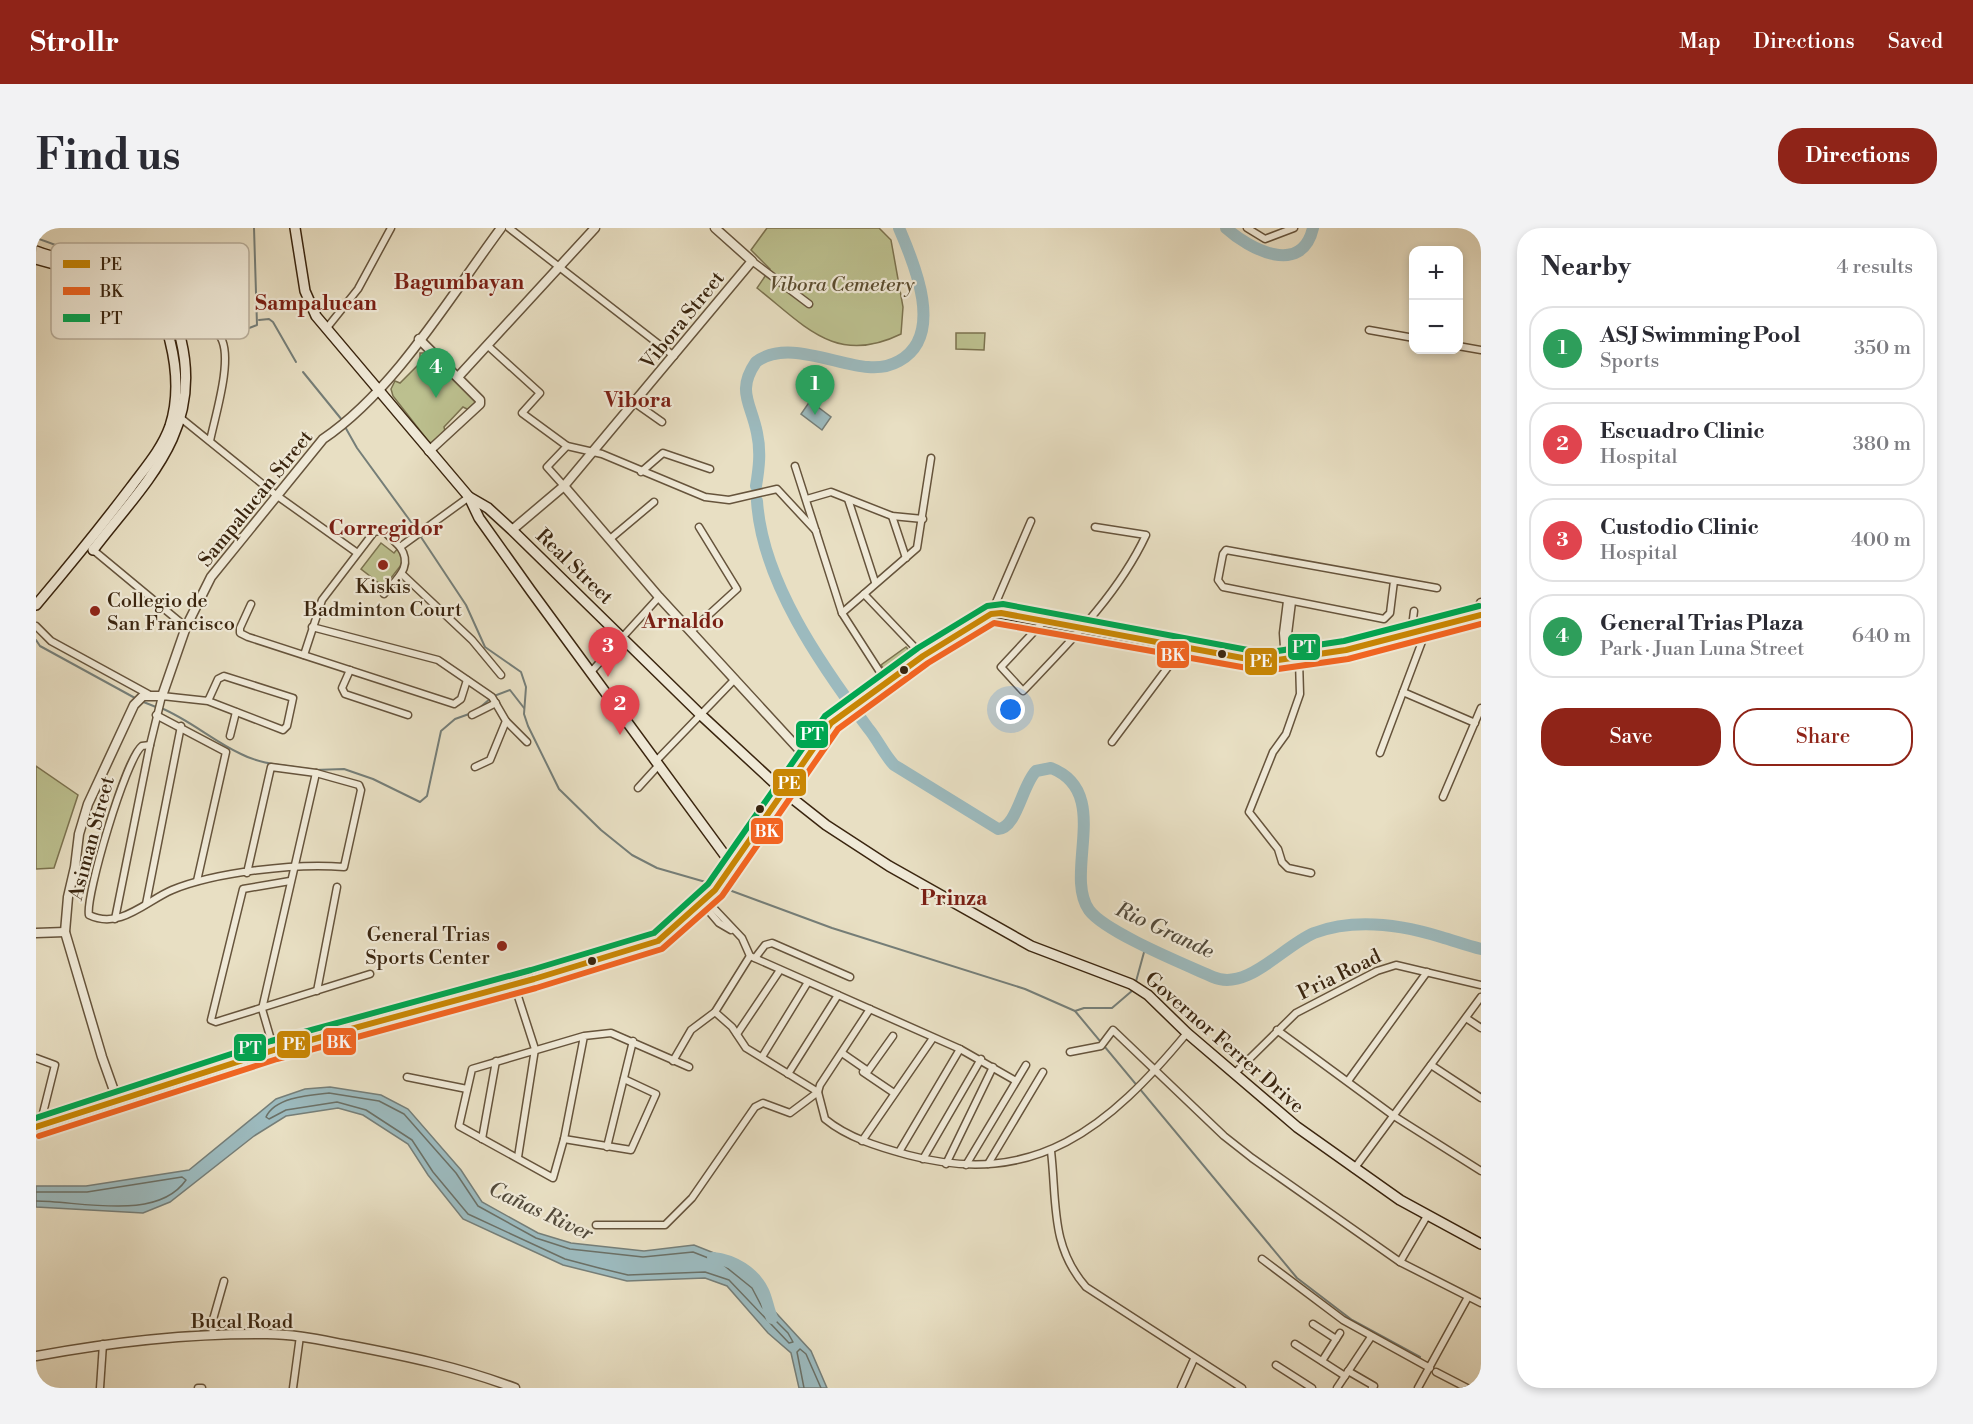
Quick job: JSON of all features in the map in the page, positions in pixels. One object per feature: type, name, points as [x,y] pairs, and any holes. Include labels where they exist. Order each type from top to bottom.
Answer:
[{"type":"main road","points":[[295,228],[305,291],[316,316],[469,496],[479,518],[656,764],[732,865]]},
{"type":"main road","points":[[36,251],[51,256]]},
{"type":"main road","points":[[36,259],[51,263]]},
{"type":"main road","points":[[90,547],[158,451],[169,428],[174,410],[176,364],[169,339]]},
{"type":"main road","points":[[36,605],[90,547],[164,456],[182,419],[186,374],[180,339]]},
{"type":"main road","name":"Real Street","points":[[469,496],[488,508],[512,530],[701,715],[783,791]]},
{"type":"main road","points":[[38,1126],[274,1050],[645,947],[658,941],[715,890],[831,723],[924,656],[991,614],[1001,613],[1264,662],[1292,660],[1411,635],[1479,616]]},
{"type":"main road","name":"Governor Ferrer Drive","points":[[783,791],[826,825],[889,866],[1003,931],[1031,946],[1131,984],[1148,995],[1234,1074],[1297,1127],[1354,1170],[1427,1216],[1481,1244]]},
{"type":"street","points":[[326,329],[358,289],[391,228]]},
{"type":"street","name":"Sampalucan Street","points":[[162,696],[186,627],[211,577],[323,439],[342,426],[381,390],[501,228]]},
{"type":"street","points":[[509,228],[674,357]]},
{"type":"street","points":[[458,377],[595,228]]},
{"type":"street","points":[[715,228],[752,261],[809,304]]},
{"type":"street","points":[[1247,228],[1265,239],[1294,228]]},
{"type":"street","name":"Vibora Street","points":[[512,530],[564,486],[752,261]]},
{"type":"street","points":[[1369,330],[1409,337]]},
{"type":"street","points":[[210,441],[226,357],[221,339]]},
{"type":"street","points":[[419,339],[478,396],[480,404],[429,451]]},
{"type":"street","points":[[487,345],[540,393],[522,413],[567,446],[593,452],[719,501],[777,489],[816,531]]},
{"type":"street","points":[[1463,347],[1481,350]]},
{"type":"street","points":[[635,403],[662,422]]},
{"type":"street","points":[[182,419],[276,495],[356,552]]},
{"type":"street","points":[[567,446],[547,467],[660,597],[806,757]]},
{"type":"street","points":[[642,472],[663,453],[710,470]]},
{"type":"street","points":[[842,613],[875,582],[918,548],[931,458]]},
{"type":"street","points":[[795,466],[842,613],[887,683]]},
{"type":"street","points":[[807,499],[831,492],[892,516],[923,519]]},
{"type":"street","points":[[400,547],[469,496]]},
{"type":"street","points":[[848,499],[875,582]]},
{"type":"street","points":[[610,539],[654,502]]},
{"type":"street","points":[[892,516],[906,558]]},
{"type":"street","points":[[991,614],[1031,521]]},
{"type":"street","points":[[691,631],[737,589],[699,527]]},
{"type":"street","points":[[1044,621],[1001,668],[1023,692],[1082,629],[1135,558],[1146,535],[1095,527]]},
{"type":"street","points":[[304,655],[322,600],[356,552],[378,529],[400,547],[405,558],[403,575],[384,594]]},
{"type":"street","points":[[90,547],[186,627]]},
{"type":"street","points":[[1394,581],[1390,613],[1384,619],[1290,602],[1220,585],[1218,580],[1224,552],[1227,550],[1437,588]]},
{"type":"street","points":[[403,575],[471,640],[501,675]]},
{"type":"street","points":[[864,594],[924,656]]},
{"type":"street","points":[[590,673],[660,597]]},
{"type":"street","points":[[1290,602],[1285,633],[1300,694],[1286,734],[1273,752],[1249,812],[1278,849],[1282,862],[1288,868],[1311,873]]},
{"type":"street","points":[[1479,616],[1481,603]]},
{"type":"street","points":[[251,604],[240,633],[454,705],[461,699],[467,680]]},
{"type":"street","points":[[1411,635],[1414,611]]},
{"type":"street","points":[[36,626],[51,641],[148,694],[208,701],[282,730],[287,726],[293,698],[222,676],[208,701]]},
{"type":"street","points":[[312,627],[434,658],[489,694],[506,721],[526,742]]},
{"type":"street","points":[[1380,753],[1426,631]]},
{"type":"street","points":[[1112,742],[1183,647]]},
{"type":"street","points":[[350,670],[342,688],[345,694],[408,715]]},
{"type":"street","points":[[638,788],[656,764],[735,679]]},
{"type":"street","points":[[1403,692],[1475,723]]},
{"type":"street","points":[[118,1102],[102,1057],[65,932],[68,897],[79,834],[88,804],[129,712],[139,699],[148,694]]},
{"type":"street","points":[[115,919],[156,715],[162,696]]},
{"type":"street","points":[[472,716],[496,704]]},
{"type":"street","points":[[1443,797],[1481,708]]},
{"type":"street","points":[[230,736],[236,712]]},
{"type":"street","points":[[156,715],[181,726],[226,752],[197,881]]},
{"type":"street","points":[[475,766],[492,756],[506,721]]},
{"type":"street","points":[[146,904],[181,726]]},
{"type":"street","name":"Asiman Street","points":[[115,919],[89,915],[116,798],[135,753],[142,746],[150,746]]},
{"type":"street","points":[[115,919],[171,890],[197,881],[293,866],[344,867],[361,790],[356,783],[316,772],[271,767],[247,873]]},
{"type":"street","points":[[274,1050],[262,1009],[316,772]]},
{"type":"street","points":[[290,881],[243,890],[210,1018],[216,1022],[370,974]]},
{"type":"street","points":[[317,991],[337,888]]},
{"type":"street","points":[[704,902],[719,923],[742,938],[752,957],[960,1049],[1016,1081]]},
{"type":"street","points":[[36,933],[65,932]]},
{"type":"street","points":[[672,1061],[691,1030],[715,1012],[752,957],[765,945],[772,944],[850,977]]},
{"type":"street","name":"Pria Road","points":[[1234,1074],[1296,1013],[1377,971],[1396,965],[1481,985]]},
{"type":"street","points":[[737,1034],[780,969]]},
{"type":"street","points":[[1348,1081],[1426,972]]},
{"type":"street","points":[[762,1057],[808,982]]},
{"type":"street","points":[[514,984],[535,1049],[518,1157]]},
{"type":"street","points":[[788,1074],[838,995]]},
{"type":"street","points":[[1354,1170],[1481,997]]},
{"type":"street","points":[[596,1225],[665,1225],[692,1198],[755,1107],[763,1103],[790,1113],[818,1092],[870,1010]]},
{"type":"street","points":[[715,1012],[737,1034],[746,1048],[818,1092],[825,1119],[862,1141],[923,1159],[966,1165],[1018,1161],[1064,1145],[1142,1085],[1187,1033]]},
{"type":"street","points":[[1466,1018],[1481,1028]]},
{"type":"street","points":[[1070,1052],[1103,1045],[1113,1030],[1155,1072],[1242,1150],[1400,1262],[1481,1303]]},
{"type":"street","points":[[1277,1030],[1394,1116],[1481,1171]]},
{"type":"street","points":[[584,1036],[564,1139],[553,1178],[459,1126],[472,1069],[584,1036],[611,1033],[689,1067]]},
{"type":"street","points":[[841,1055],[868,1071],[893,1036]]},
{"type":"street","points":[[862,1141],[933,1038]]},
{"type":"street","points":[[607,1147],[633,1041]]},
{"type":"street","points":[[899,1152],[960,1049]]},
{"type":"street","points":[[841,1055],[894,1093]]},
{"type":"street","points":[[36,1058],[55,1065],[38,1126]]},
{"type":"street","points":[[923,1159],[981,1059]]},
{"type":"street","points":[[482,1139],[496,1062]]},
{"type":"street","points":[[966,1165],[1026,1065]]},
{"type":"street","points":[[1431,1065],[1481,1098]]},
{"type":"street","points":[[946,1164],[993,1067]]},
{"type":"street","points":[[988,1164],[1043,1072]]},
{"type":"street","points":[[407,1077],[467,1089]]},
{"type":"street","points":[[564,1139],[631,1150],[655,1099],[653,1092],[624,1079]]},
{"type":"street","points":[[1051,1151],[1059,1236],[1062,1253],[1072,1271],[1086,1287],[1239,1387]]},
{"type":"street","points":[[1400,1262],[1427,1216]]},
{"type":"street","points":[[1262,1259],[1343,1320],[1467,1388]]},
{"type":"street","points":[[213,1335],[212,1323],[224,1281]]},
{"type":"street","points":[[1418,1388],[1433,1370],[1468,1297]]},
{"type":"street","points":[[1313,1324],[1338,1336],[1322,1361]]},
{"type":"street","name":"Bucal Road","points":[[36,1356],[103,1344],[213,1335],[300,1336],[423,1358],[455,1366],[515,1388]]},
{"type":"street","points":[[293,1388],[300,1336]]},
{"type":"street","points":[[1337,1388],[1371,1337]]},
{"type":"street","points":[[100,1388],[103,1344]]},
{"type":"street","points":[[1295,1344],[1346,1374],[1374,1386],[1372,1388]]},
{"type":"street","points":[[1181,1388],[1194,1359]]},
{"type":"street","points":[[1276,1365],[1312,1388]]},
{"type":"green space","name":"Vibora Cemetery","points":[[767,228],[879,228],[891,240],[903,307],[901,334],[878,343],[858,346],[840,344],[807,328],[791,316],[757,288],[770,269],[751,250]]},
{"type":"green space","points":[[956,333],[985,333],[984,350],[956,349]]},
{"type":"green space","points":[[420,353],[431,353],[477,400],[471,411],[463,407],[444,427],[446,435],[434,444],[429,442],[393,396],[391,389],[395,381],[400,383],[420,363]]},
{"type":"green space","name":"Kiskis Badminton Court","points":[[381,543],[394,553],[398,548],[404,553],[401,557],[405,560],[384,587],[361,569]]},
{"type":"green space","points":[[906,647],[915,657],[888,676],[881,665]]},
{"type":"green space","points":[[36,766],[78,795],[54,868],[36,869]]},
{"type":"water","points":[[810,401],[831,417],[822,430],[801,414]]},
{"type":"water","points":[[330,1087],[381,1095],[408,1109],[461,1170],[482,1202],[538,1233],[571,1243],[644,1251],[694,1245],[724,1257],[757,1284],[767,1303],[811,1351],[827,1388],[799,1388],[791,1353],[768,1333],[727,1286],[705,1278],[627,1281],[563,1265],[463,1219],[428,1175],[408,1144],[363,1115],[338,1108],[286,1116],[254,1136],[170,1202],[143,1213],[36,1207],[36,1186],[86,1186],[189,1170],[276,1099],[305,1089]]},
{"type":"waterway","points":[[249,328],[257,325],[254,228]]},
{"type":"waterway","name":"Rio Grande","points":[[756,486],[759,446],[746,389],[750,372],[756,362],[768,356],[796,353],[876,367],[896,363],[913,350],[921,335],[922,299],[912,261],[899,228]]},
{"type":"waterway","points":[[1226,228],[1248,244],[1261,250],[1287,255],[1298,252],[1307,243],[1313,228]]},
{"type":"waterway","points":[[36,238],[51,243]]},
{"type":"waterway","points":[[259,320],[269,319],[273,322],[296,362]]},
{"type":"waterway","points":[[303,372],[342,420]]},
{"type":"waterway","points":[[344,425],[357,448],[411,522],[466,605],[485,647],[521,672],[526,687],[524,714],[559,789],[601,830],[632,855],[657,868],[716,885]]},
{"type":"waterway","name":"Rio Grande","points":[[757,501],[761,531],[770,561],[797,621],[832,677],[894,765],[998,829],[1005,827],[1015,814],[1031,777],[1036,771],[1051,768],[1069,779],[1079,795],[1083,814],[1082,894],[1089,910],[1111,928],[1165,956],[1213,977],[1226,980],[1252,973],[1314,933],[1345,926],[1378,925],[1410,929],[1481,949]]},
{"type":"waterway","points":[[36,640],[40,646],[135,698]]},
{"type":"waterway","points":[[494,696],[510,690],[524,708]]},
{"type":"waterway","points":[[477,710],[491,698]]},
{"type":"waterway","points":[[141,701],[156,707]]},
{"type":"waterway","points":[[161,708],[249,758],[266,763],[309,769]]},
{"type":"waterway","points":[[314,770],[344,769],[373,779],[420,802],[427,796],[441,731],[455,719],[469,714]]},
{"type":"waterway","points":[[721,887],[832,928],[1025,989],[1075,1011],[1297,1278],[1352,1320],[1420,1357]]},
{"type":"waterway","points":[[1135,985],[1146,945]]},
{"type":"waterway","points":[[1075,1011],[1084,1008],[1112,1008],[1133,990]]},
{"type":"waterway","name":"Cañas River","points":[[713,1258],[735,1264],[754,1278],[763,1291],[772,1318]]},
{"type":"transit line","name":"PT","points":[[36,1118],[271,1041],[531,970],[654,933],[708,884],[825,716],[918,648],[987,606],[1003,604],[1264,653],[1344,641],[1479,606]]},
{"type":"transit line","name":"PE","points":[[36,1127],[274,1050],[534,979],[658,941],[715,890],[831,723],[923,656],[991,614],[1001,613],[1264,662],[1346,650],[1481,615]]},
{"type":"transit line","name":"BK","points":[[39,1136],[277,1059],[536,988],[662,949],[722,896],[838,729],[928,663],[994,623],[1264,671],[1348,659],[1481,624]]},
{"type":"place","name":"General Trias Plaza","points":[[436,398]]},
{"type":"place","name":"ASJ Swimming Pool","points":[[815,415]]},
{"type":"place","name":"Kiskis Badminton Court","points":[[383,565]]},
{"type":"place","name":"Collegio de San Francisco","points":[[95,611]]},
{"type":"place","name":"Custodio Clinic","points":[[608,677]]},
{"type":"place","name":"Escuadro Clinic","points":[[620,735]]},
{"type":"place","name":"General Trias Sports Center","points":[[502,946]]},
{"type":"district","name":"Bagumbayan","points":[[459,282]]},
{"type":"district","name":"Sampalucan","points":[[316,303]]},
{"type":"district","name":"Vibora","points":[[638,400]]},
{"type":"district","name":"Corregidor","points":[[386,528]]},
{"type":"district","name":"Arnaldo","points":[[683,621]]},
{"type":"district","name":"Prinza","points":[[954,898]]}]
